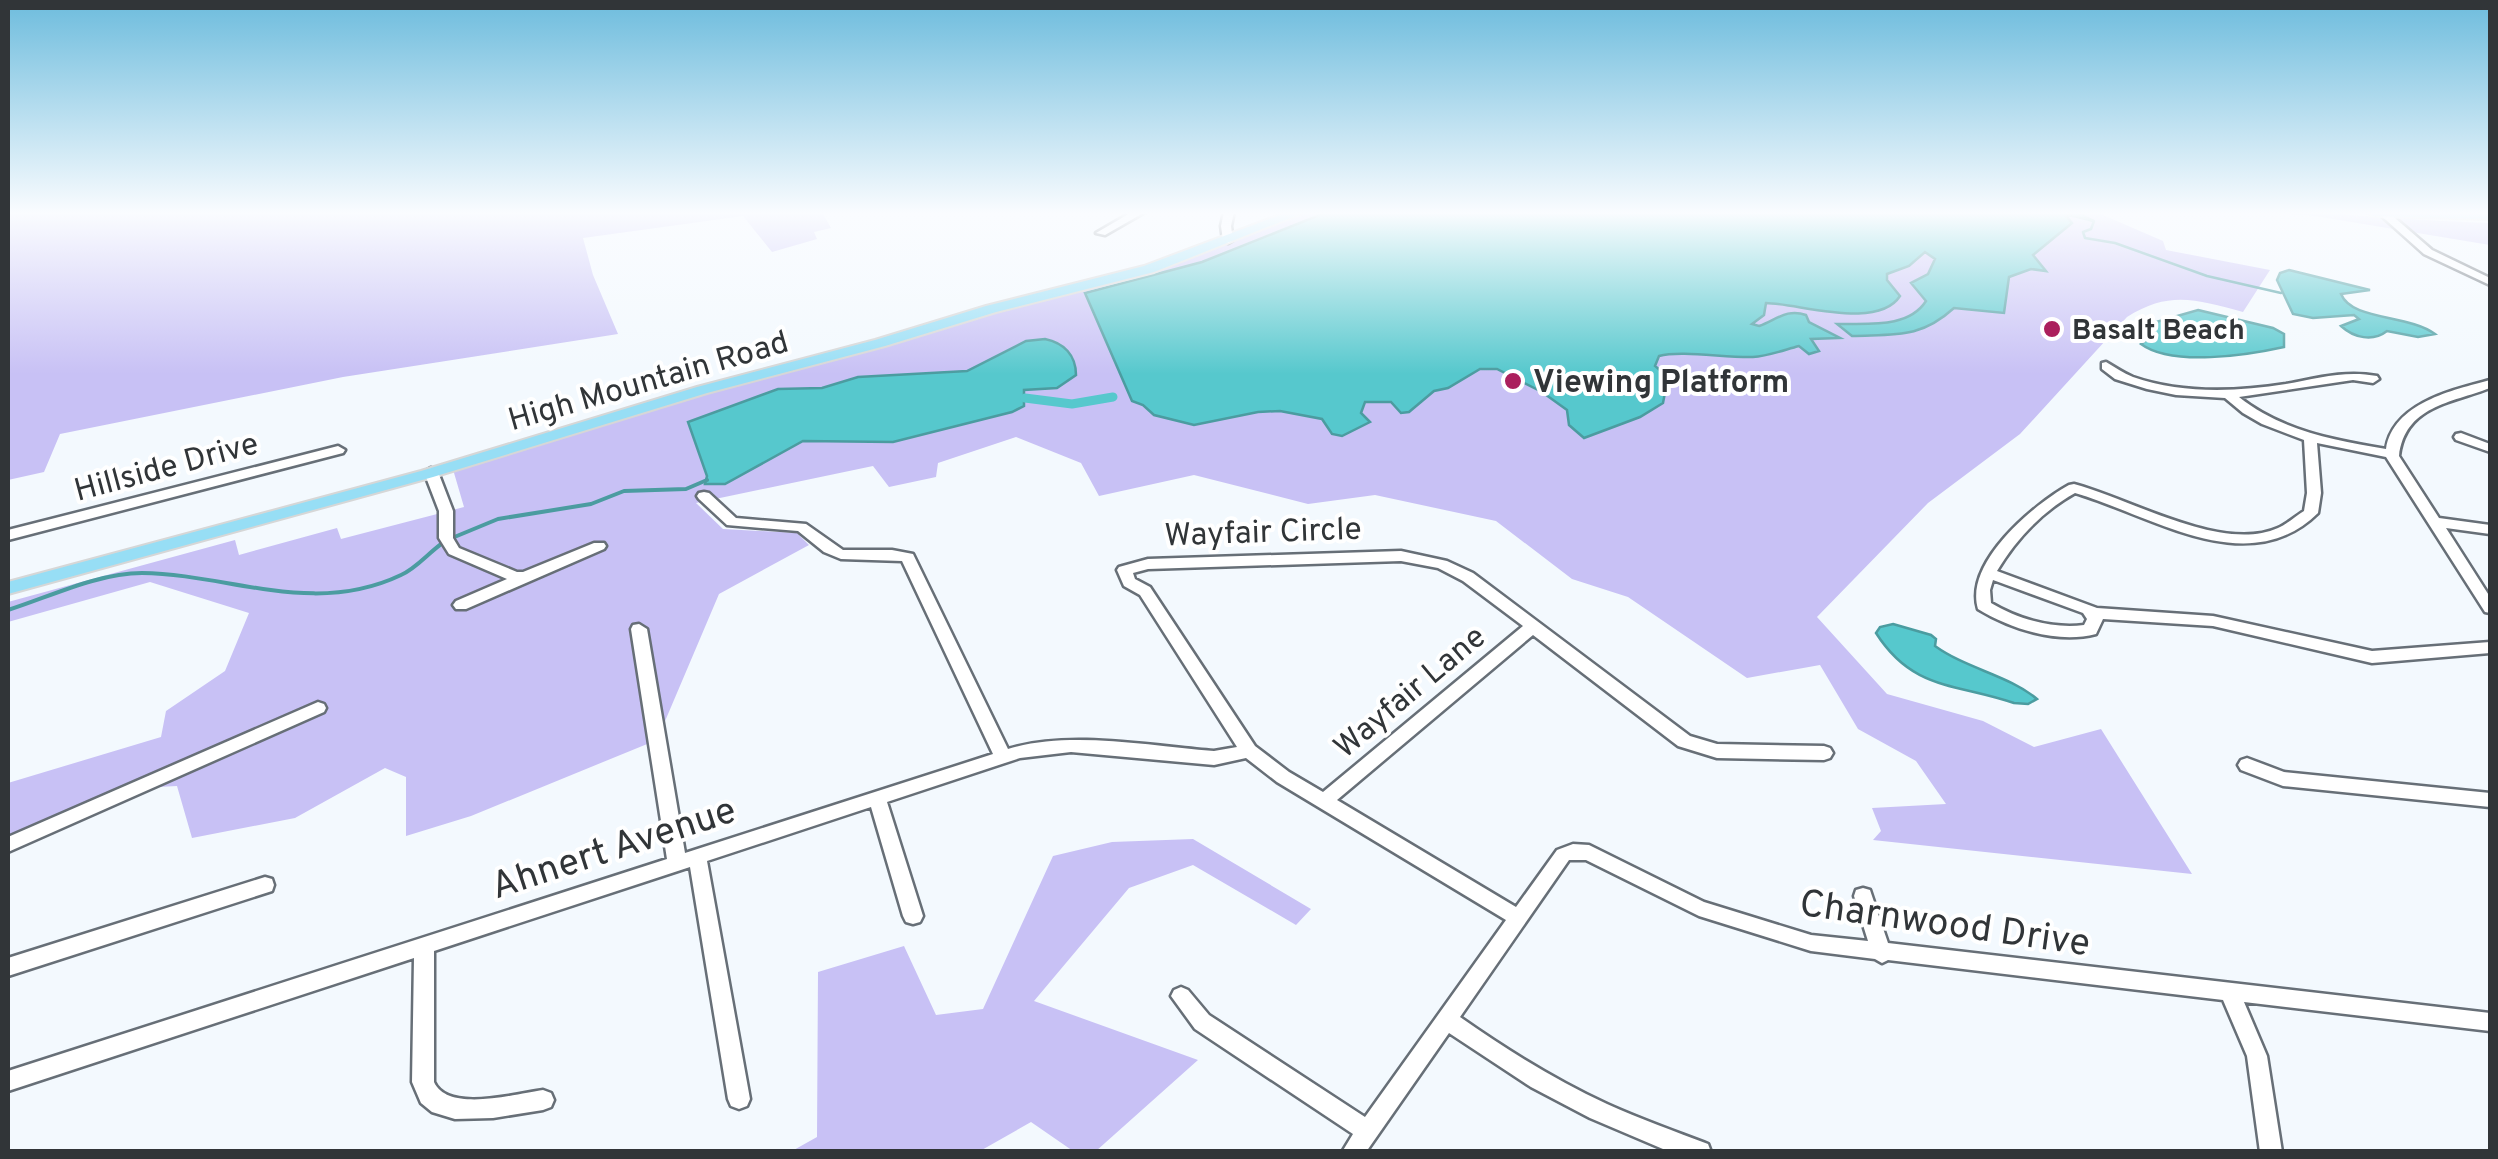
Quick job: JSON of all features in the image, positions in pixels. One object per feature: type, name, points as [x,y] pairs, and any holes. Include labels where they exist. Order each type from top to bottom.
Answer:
[{"type":"main road","name":"High Mountain Road","points":[[8,588],[431,472],[702,390],[1157,266]]},
{"type":"street","points":[[2457,266],[2490,282]]},
{"type":"street","points":[[2106,366],[2120,377],[2165,390],[2232,397],[2354,376],[2374,379]]},
{"type":"street","points":[[2490,384],[2410,415],[2400,422],[2392,440],[2392,454],[2490,608]]},
{"type":"street","points":[[2232,397],[2264,422],[2310,437],[2392,454]]},
{"type":"street","points":[[2091,613],[2095,619],[2090,630],[2075,635],[1990,610],[1981,596],[2002,548],[2074,488],[2179,529],[2251,539],[2280,536],[2312,513],[2310,437]]},
{"type":"street","points":[[2460,437],[2490,448]]},
{"type":"street","name":"Hillside Drive","points":[[8,536],[338,450]]},
{"type":"street","points":[[431,472],[446,511],[448,540],[468,558],[525,577]]},
{"type":"street","points":[[704,496],[732,522],[810,530],[825,548],[838,554],[908,558],[1003,758]]},
{"type":"street","points":[[2432,522],[2490,529]]},
{"type":"street","points":[[462,605],[599,546]]},
{"type":"street","name":"Wayfair Circle","points":[[1518,918],[1249,751],[1145,591],[1129,582],[1124,570],[1148,564],[1414,558],[1456,570],[1684,741],[1717,751],[1824,753]]},
{"type":"street","points":[[1990,573],[2091,613],[2213,621],[2372,657],[2490,648]]},
{"type":"street","name":"Wayfair Lane","points":[[1324,801],[1532,627]]},
{"type":"street","points":[[639,629],[739,1099]]},
{"type":"street","points":[[8,845],[318,708]]},
{"type":"street","name":"Ahnert Avenue","points":[[8,1081],[1003,758],[1072,746],[1214,758],[1249,751]]},
{"type":"street","points":[[2246,766],[2282,779],[2490,800]]},
{"type":"street","points":[[878,800],[913,916]]},
{"type":"street","name":"Charnwood Drive","points":[[1353,1152],[1563,855],[1581,850],[1662,891],[1738,923],[1811,943],[2490,1022]]},
{"type":"street","points":[[8,968],[266,886]]},
{"type":"street","points":[[1863,896],[1882,954]]},
{"type":"street","points":[[424,946],[422,1082],[427,1096],[438,1106],[454,1109],[543,1100]]},
{"type":"street","points":[[2230,993],[2257,1056],[2271,1152]]},
{"type":"street","points":[[1181,996],[1202,1022],[1368,1131]]},
{"type":"street","points":[[1446,1019],[1499,1058],[1566,1099],[1700,1152]]},
{"type":"shaded area","points":[[8,266],[591,266],[618,334],[343,377],[60,434],[44,472],[8,480]]},
{"type":"shaded area","points":[[1152,266],[2250,266],[2270,270],[2243,312],[2197,301],[2170,300],[2127,317],[2020,434],[1928,503],[1817,617],[1887,694],[1983,721],[2034,747],[2101,729],[2192,874],[1873,840],[1881,831],[1872,808],[1946,804],[1916,761],[1858,729],[1820,665],[1747,678],[1628,597],[1572,579],[1496,521],[1375,495],[1308,504],[1194,475],[1099,496],[1081,463],[1016,437],[938,463],[936,477],[889,487],[873,466],[696,503],[723,529],[797,533],[809,545],[719,594],[657,740],[471,816],[406,836],[406,777],[385,768],[295,818],[192,838],[177,786],[139,788],[8,842],[8,783],[161,737],[166,711],[225,671],[249,613],[150,582],[8,622],[8,602],[235,540],[239,555],[337,528],[341,539],[464,507],[452,466],[668,400]]},
{"type":"shaded area","points":[[1193,839],[1311,909],[1296,925],[1193,865],[1129,888],[1034,1001],[1198,1060],[1096,1151],[1073,1151],[1031,1122],[980,1151],[792,1151],[817,1137],[818,972],[904,946],[936,1015],[983,1009],[1053,856],[1112,842]]},
{"type":"water","points":[[1187,266],[1909,266],[1887,274],[1887,280],[1900,296],[1875,312],[1838,313],[1766,303],[1764,315],[1752,324],[1759,326],[1787,314],[1806,315],[1809,322],[1840,338],[1811,339],[1819,351],[1809,354],[1799,346],[1753,357],[1659,356],[1655,366],[1668,377],[1663,403],[1640,417],[1584,438],[1569,425],[1567,410],[1497,369],[1480,369],[1448,388],[1434,391],[1409,412],[1401,413],[1391,402],[1365,402],[1361,413],[1370,422],[1342,436],[1332,434],[1322,419],[1280,411],[1194,425],[1154,415],[1132,401],[1085,293]]},
{"type":"water","points":[[1932,266],[2042,266],[2046,271],[2031,269],[2009,277],[2004,313],[1954,308],[1930,325],[1894,334],[1852,336],[1837,324],[1886,323],[1909,316],[1926,301],[1911,283],[1928,274]]},
{"type":"water","points":[[2289,270],[2370,290],[2341,294],[2357,309],[2435,334],[2418,337],[2387,331],[2376,337],[2364,337],[2341,326],[2359,319],[2354,315],[2313,318],[2293,314],[2277,280],[2280,273]]},
{"type":"water","points":[[2198,310],[2273,328],[2284,334],[2284,347],[2231,356],[2190,357],[2155,351],[2141,344],[2152,336],[2156,322]]},
{"type":"water","points":[[1045,339],[1068,351],[1076,375],[1057,388],[1024,390],[1024,406],[1012,412],[893,442],[803,441],[725,484],[705,484],[707,476],[688,422],[778,389],[822,388],[858,377],[967,371],[1026,341]]},
{"type":"water","points":[[1893,624],[1931,635],[1936,639],[1935,646],[1947,654],[2037,699],[2028,704],[2014,703],[1921,675],[1890,652],[1876,633],[1880,627]]},
{"type":"waterway","points":[[2179,266],[2281,293]]},
{"type":"waterway","points":[[1025,398],[1072,404],[1113,397]]},
{"type":"waterway","points":[[452,538],[498,519],[591,504],[624,491],[686,489],[707,480]]},
{"type":"waterway","points":[[8,610],[91,581],[142,573],[271,590],[336,593],[401,575],[444,542]]},
{"type":"place","name":"Basalt Beach","points":[[2052,329]]},
{"type":"place","name":"Viewing Platform","points":[[1513,381]]}]
